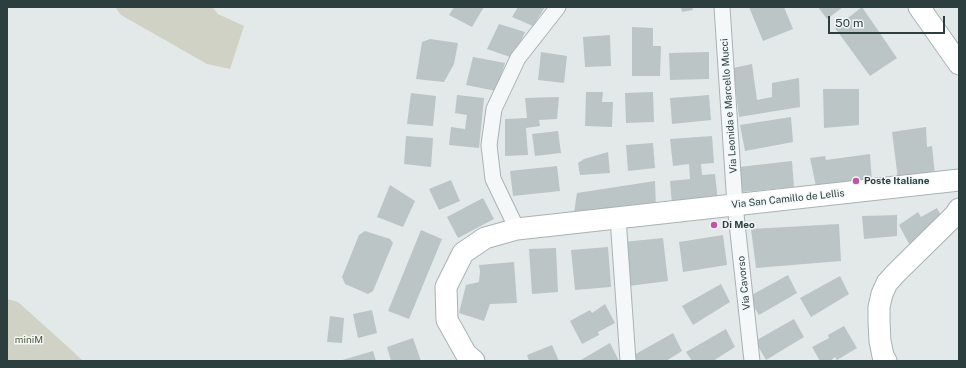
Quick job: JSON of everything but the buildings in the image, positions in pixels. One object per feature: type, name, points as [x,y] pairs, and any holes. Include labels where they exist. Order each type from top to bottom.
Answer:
[{"type":"street","points":[[517,229],[493,179],[489,145],[494,108],[518,58],[558,7]]},
{"type":"street","name":"Via Leonida e Marcello Mucci","points":[[722,7],[735,205]]},
{"type":"street","points":[[919,7],[959,64]]},
{"type":"street","name":"Via San Camillo de Lellis","points":[[474,361],[466,354],[446,320],[446,287],[463,253],[485,238],[517,229],[959,180]]},
{"type":"street","name":"Via Cavorso","points":[[735,205],[752,361]]},
{"type":"street","points":[[886,361],[883,356],[880,341],[879,321],[882,294],[887,283],[955,215],[959,209]]},
{"type":"street","points":[[618,218],[628,361]]},
{"type":"green space","points":[[115,7],[212,7],[218,14],[244,26],[230,69],[207,64],[121,15]]},
{"type":"green space","name":"miniM","points":[[7,299],[18,302],[83,361],[7,361]]},
{"type":"place","name":"Poste Italiane","points":[[856,181]]},
{"type":"place","name":"Di Meo","points":[[714,225]]}]
